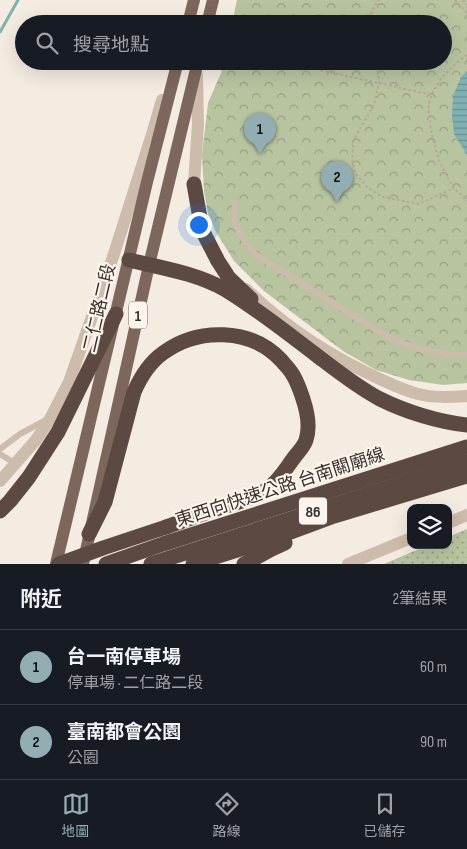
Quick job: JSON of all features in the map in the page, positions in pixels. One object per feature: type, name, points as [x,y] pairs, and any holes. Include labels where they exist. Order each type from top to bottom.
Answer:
[{"type":"highway","points":[[194,184],[202,230],[218,261],[230,278],[273,322]]},
{"type":"highway","points":[[128,260],[186,273],[208,281],[273,322],[342,375],[380,399],[408,411],[467,425]]},
{"type":"highway","points":[[0,511],[29,477],[58,432],[116,314]]},
{"type":"highway","points":[[57,564],[241,501],[266,490],[281,477],[306,441],[308,423],[305,405],[299,386],[290,370],[264,346],[246,338],[230,335],[195,337],[163,353],[141,376],[134,392],[105,502],[89,534]]},
{"type":"highway","name":"東西向快速公路 台南關廟線","points":[[106,564],[467,447]]},
{"type":"highway","name":"東西向快速公路 台南關廟線","points":[[156,562],[467,462]]},
{"type":"highway","points":[[193,564],[272,539],[334,516],[467,476]]},
{"type":"highway","points":[[244,564],[272,549],[338,523],[366,507]]},
{"type":"main road","points":[[190,15],[194,0]]},
{"type":"main road","points":[[210,15],[214,0]]},
{"type":"main road","name":"二仁路二段","points":[[57,564],[128,260],[176,70]]},
{"type":"main road","name":"1","points":[[82,564],[149,264],[196,70]]},
{"type":"street","points":[[184,15],[188,0]]},
{"type":"street","points":[[0,481],[36,440],[70,382],[113,257],[153,131],[170,70]]},
{"type":"street","points":[[197,70],[198,124],[194,184],[217,246],[238,280],[264,307],[296,331],[364,372],[418,394],[446,398],[467,396]]},
{"type":"street","points":[[452,521],[467,515]]},
{"type":"street","points":[[348,564],[407,540]]},
{"type":"lane","points":[[235,204],[234,218],[240,235],[255,254],[381,333],[423,350],[467,355]]},
{"type":"lane","points":[[0,449],[20,434],[51,417]]},
{"type":"lane","points":[[0,454],[16,464]]},
{"type":"path","points":[[371,15],[379,0]]},
{"type":"path","points":[[455,0],[467,13]]},
{"type":"path","points":[[459,4],[463,0],[467,4]]},
{"type":"path","points":[[452,66],[467,55]]},
{"type":"path","points":[[320,70],[432,95]]},
{"type":"path","points":[[378,70],[379,83],[374,105],[354,138],[352,159],[355,173],[368,188],[383,197],[419,204],[454,188]]},
{"type":"path","points":[[447,70],[438,83],[428,104],[431,129],[441,164],[454,188],[467,201]]},
{"type":"green space","points":[[237,0],[467,0],[467,383],[443,385],[409,380],[376,370],[343,351],[264,291],[234,261],[216,232],[208,213],[204,191],[202,155],[208,103],[222,70],[452,70],[452,15],[234,15]]},
{"type":"green space","points":[[467,529],[467,564],[384,564],[419,549],[452,549],[452,535]]},
{"type":"water","points":[[467,71],[467,155],[454,134],[452,115],[453,96],[461,77]]},
{"type":"waterway","points":[[0,32],[18,0]]},
{"type":"place","name":"台一南停車場","points":[[260,154]]},
{"type":"place","name":"臺南都會公園","points":[[337,202]]}]
